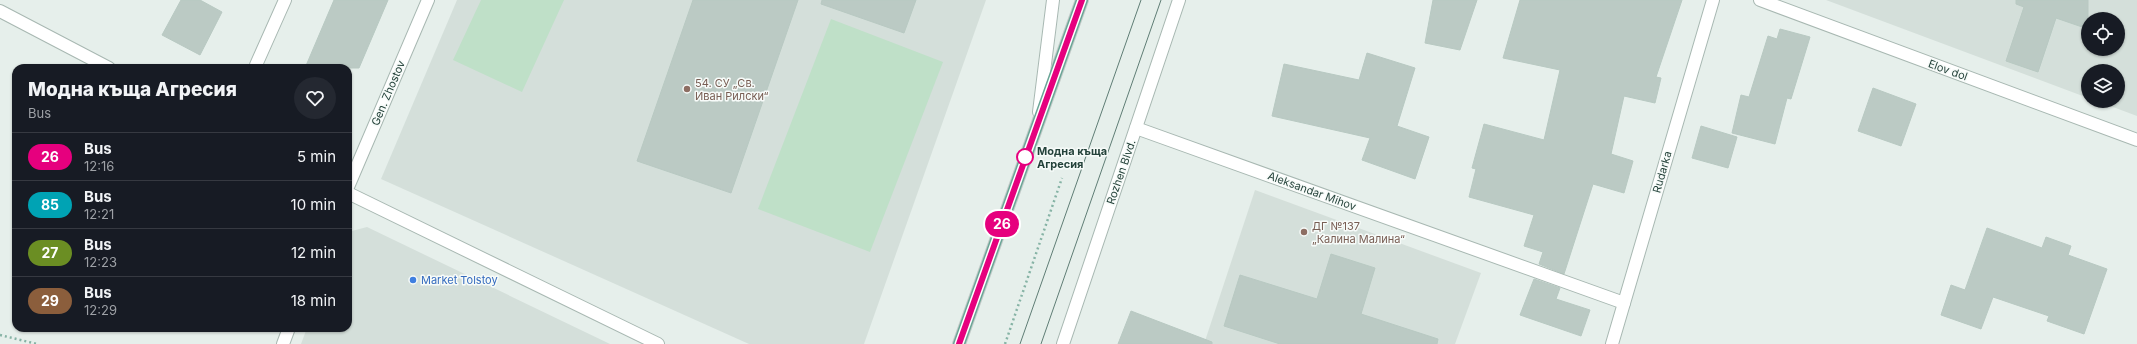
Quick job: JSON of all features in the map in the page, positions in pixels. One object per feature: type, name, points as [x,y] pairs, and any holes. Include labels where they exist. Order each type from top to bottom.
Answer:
[{"type":"main road","points":[[959,344],[1082,0]]},
{"type":"street","points":[[256,64],[285,0]]},
{"type":"street","name":"Gen. Zhostov","points":[[352,178],[428,0]]},
{"type":"street","points":[[1038,122],[1053,0]]},
{"type":"street","name":"Rozhen Blvd.","points":[[1063,344],[1179,0]]},
{"type":"street","name":"Rudarka","points":[[1612,344],[1713,0]]},
{"type":"street","name":"Elov dol","points":[[1760,0],[2137,140]]},
{"type":"street","points":[[0,11],[101,64]]},
{"type":"street","name":"Aleksandar Mihov","points":[[1136,128],[1624,303]]},
{"type":"street","points":[[352,195],[633,338],[658,344]]},
{"type":"street","points":[[283,344],[288,332]]},
{"type":"path","points":[[1005,344],[1062,178]]},
{"type":"path","points":[[0,335],[37,344]]},
{"type":"shaded area","name":"54. СУ „Св. Иван Рилски“","points":[[457,0],[986,0],[864,344],[749,344],[381,179]]},
{"type":"shaded area","points":[[1826,0],[2137,0],[2137,116],[2116,108],[2125,108],[2125,64],[2081,64],[2081,95]]},
{"type":"shaded area","name":"ДГ №137 „Калина Малина“","points":[[1255,190],[1481,273],[1455,344],[1204,344]]},
{"type":"shaded area","name":"Market Tolstoy","points":[[367,227],[610,344],[301,344],[306,332],[352,332],[352,231]]},
{"type":"green space","points":[[481,0],[564,0],[522,92],[453,60]]},
{"type":"green space","points":[[831,19],[943,62],[870,252],[758,209]]},
{"type":"building","points":[[181,0],[200,0],[222,12],[200,55],[162,35]]},
{"type":"building","points":[[334,0],[388,0],[359,68],[352,68],[352,64],[307,64]]},
{"type":"building","points":[[693,0],[798,0],[731,193],[637,161]]},
{"type":"building","points":[[822,0],[916,0],[904,33],[821,4]]},
{"type":"building","points":[[1433,0],[1477,0],[1460,50],[1425,43]]},
{"type":"building","points":[[1520,0],[1682,0],[1656,77],[1661,78],[1655,103],[1624,96],[1611,154],[1633,161],[1624,193],[1593,184],[1564,274],[1539,264],[1543,252],[1524,246],[1534,215],[1469,197],[1476,169],[1472,168],[1484,124],[1544,140],[1560,70],[1503,58]]},
{"type":"building","points":[[2016,0],[2088,0],[2088,12],[2081,12],[2081,27],[2056,18],[2038,72],[2006,61],[2024,7],[2016,4]]},
{"type":"building","points":[[1780,29],[1810,37],[1791,99],[1787,98],[1775,144],[1732,133],[1741,95],[1749,97],[1768,36],[1777,39]]},
{"type":"building","points":[[1367,53],[1415,68],[1397,126],[1429,137],[1415,179],[1362,160],[1370,138],[1272,116],[1284,64],[1359,80]]},
{"type":"building","points":[[1873,88],[1916,104],[1901,146],[1858,131]]},
{"type":"building","points":[[1701,126],[1737,137],[1728,168],[1692,158]]},
{"type":"building","points":[[1987,228],[2042,248],[2046,237],[2071,246],[2068,255],[2107,269],[2084,334],[2047,321],[2049,316],[1993,297],[1981,329],[1941,315],[1951,285],[1965,290]]},
{"type":"building","points":[[1331,254],[1375,268],[1361,314],[1438,339],[1437,344],[1280,344],[1224,326],[1240,275],[1317,299]]},
{"type":"building","points":[[1534,279],[1560,288],[1556,299],[1590,310],[1581,336],[1520,315]]},
{"type":"building","points":[[1131,311],[1212,342],[1212,344],[1118,344]]},
{"type":"tram line","points":[[1020,344],[1141,0]]},
{"type":"tram line","points":[[1041,344],[1161,0]]},
{"type":"bus line","name":"26","points":[[959,344],[1082,0]]},
{"type":"place","name":"54. СУ „Св. Иван Рилски“","points":[[687,89]]},
{"type":"place","name":"Модна къща Агресия","points":[[1025,157]]},
{"type":"place","name":"ДГ №137 „Калина Малина“","points":[[1304,232]]},
{"type":"place","name":"Market Tolstoy","points":[[413,280]]}]
